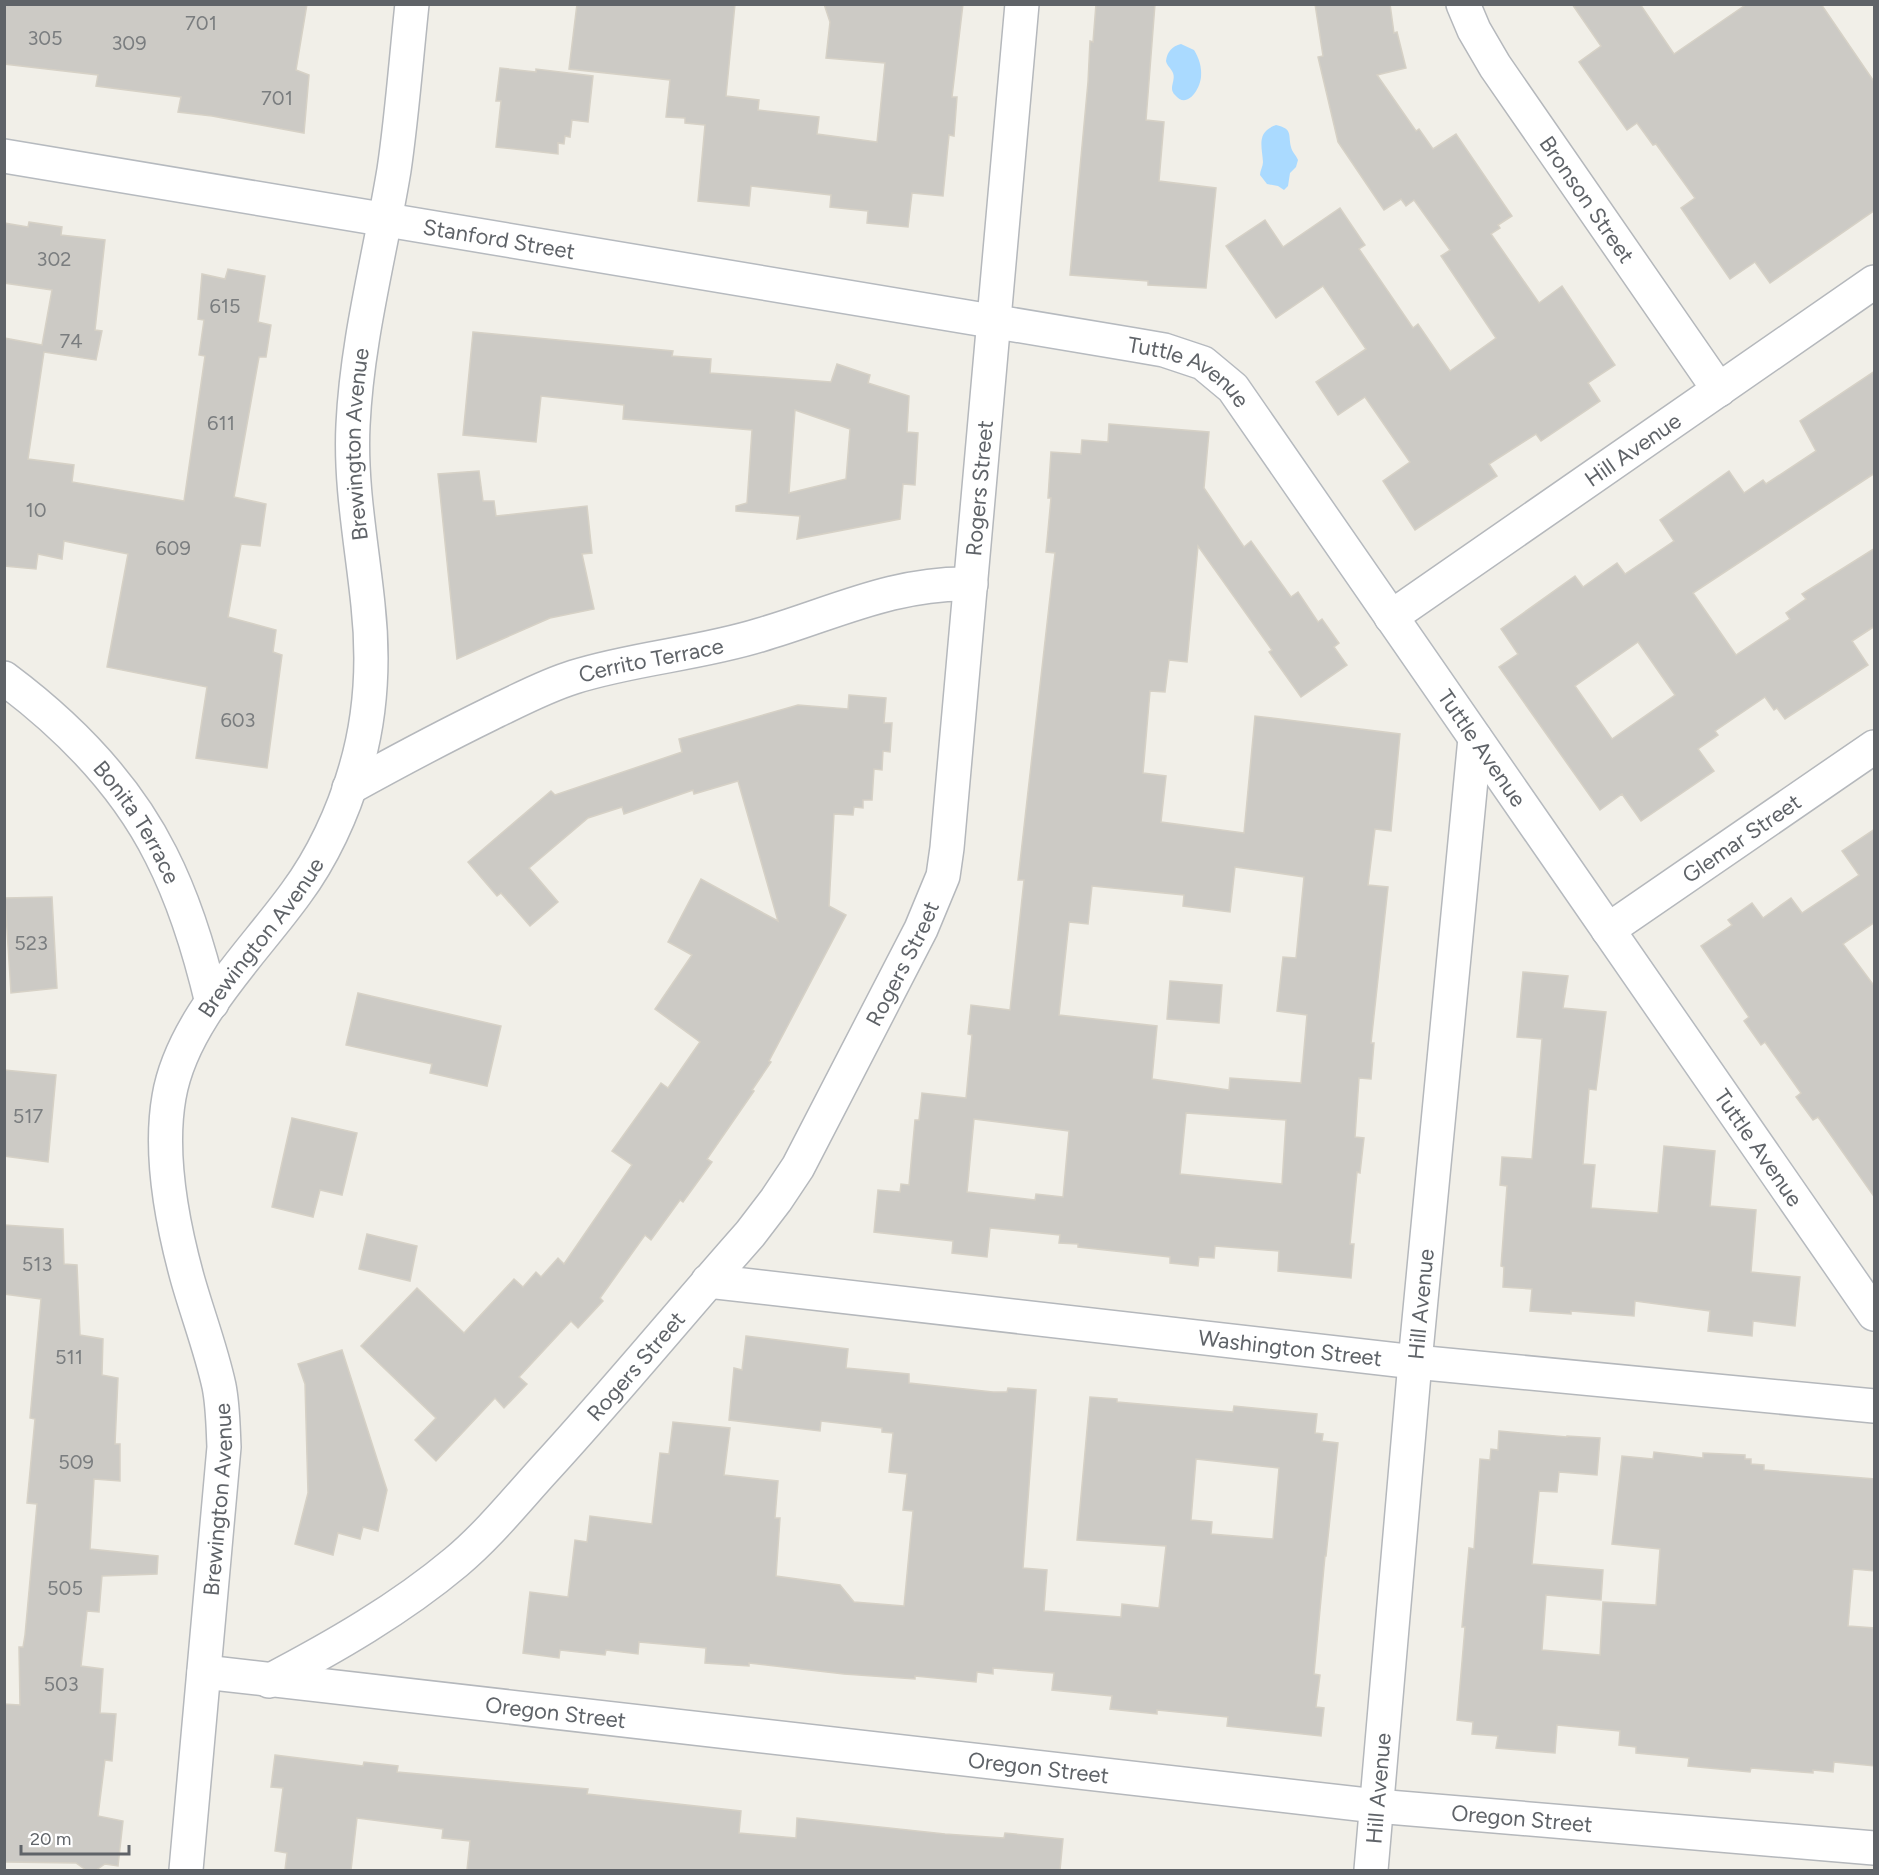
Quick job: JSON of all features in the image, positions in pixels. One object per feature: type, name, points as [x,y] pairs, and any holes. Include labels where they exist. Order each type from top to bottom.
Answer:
[{"type":"street","name":"Brewington Avenue","points":[[186,1870],[222,1476],[223,1417],[215,1372],[186,1275],[170,1193],[167,1123],[169,1097],[175,1073],[196,1029],[212,1003],[298,891],[326,842],[349,788],[363,740],[371,645],[354,491],[353,423],[361,349],[394,167],[412,4]]},
{"type":"street","name":"Rogers Street","points":[[269,1681],[375,1620],[458,1561],[568,1443],[750,1234],[798,1167],[921,929],[943,876],[947,848],[1022,4]]},
{"type":"street","name":"Bronson Street","points":[[1463,4],[1474,30],[1495,66],[1719,390]]},
{"type":"street","name":"Stanford Street","points":[[4,156],[994,322]]},
{"type":"street","name":"Hill Avenue","points":[[1391,617],[1875,282]]},
{"type":"street","name":"Tuttle Avenue","points":[[994,322],[1164,350],[1203,363],[1218,374],[1239,396],[1608,930],[1870,1299]]},
{"type":"street","name":"Cerrito Terrace","points":[[349,788],[437,740],[571,678],[607,667],[758,636],[899,590],[928,585],[970,584]]},
{"type":"street","name":"Bonita Terrace","points":[[4,678],[44,709],[70,734],[121,793],[144,826],[161,854],[195,935],[212,1003]]},
{"type":"street","name":"Hill Avenue","points":[[1371,1870],[1415,1362],[1475,738]]},
{"type":"street","name":"Glemar Street","points":[[1608,930],[1875,747]]},
{"type":"street","name":"Washington Street","points":[[708,1281],[1415,1362],[1875,1406]]},
{"type":"street","name":"Oregon Street","points":[[204,1672],[1376,1806],[1875,1848]]},
{"type":"water","points":[[1181,44],[1194,50],[1201,70],[1200,82],[1195,92],[1184,100],[1173,92],[1173,73],[1166,61],[1170,50]]},
{"type":"water","points":[[1276,125],[1287,130],[1292,149],[1298,160],[1296,167],[1290,173],[1288,186],[1284,190],[1267,184],[1260,175],[1263,162],[1261,145],[1263,136],[1265,131]]},
{"type":"building","points":[[4,4],[307,4],[296,70],[309,75],[304,133],[178,112],[181,97],[96,86],[98,75],[4,64]]},
{"type":"building","points":[[577,4],[735,4],[726,96],[759,100],[758,110],[819,117],[817,134],[877,142],[885,63],[826,58],[830,22],[824,4],[963,4],[952,97],[957,97],[954,136],[949,135],[943,196],[912,193],[908,227],[867,223],[868,211],[830,207],[831,195],[751,186],[749,206],[698,201],[705,125],[685,123],[685,118],[666,117],[670,80],[569,69]]},
{"type":"building","points":[[1096,4],[1155,4],[1146,120],[1164,122],[1159,181],[1216,188],[1206,288],[1148,285],[1148,281],[1070,275],[1090,41],[1093,42]]},
{"type":"building","points":[[1315,4],[1390,4],[1394,33],[1397,32],[1406,68],[1377,75],[1416,131],[1419,129],[1433,149],[1456,134],[1512,216],[1498,225],[1500,228],[1491,234],[1539,303],[1562,286],[1615,365],[1588,383],[1600,401],[1541,441],[1536,434],[1489,464],[1497,476],[1415,530],[1383,481],[1410,462],[1365,397],[1338,415],[1316,382],[1366,349],[1323,286],[1276,318],[1226,246],[1265,220],[1283,247],[1340,208],[1365,245],[1359,249],[1413,328],[1418,324],[1450,371],[1496,338],[1441,256],[1450,250],[1414,200],[1406,206],[1401,199],[1384,210],[1338,142],[1318,57],[1323,56]]},
{"type":"building","points":[[1572,4],[1640,4],[1674,54],[1747,4],[1821,4],[1875,83],[1875,210],[1770,283],[1755,262],[1730,279],[1681,208],[1695,198],[1656,144],[1653,145],[1637,123],[1627,130],[1579,62],[1601,46]]},
{"type":"building","points":[[500,68],[536,72],[536,69],[593,76],[588,122],[572,120],[570,137],[565,136],[564,144],[558,143],[558,154],[496,147],[501,101],[496,101]]},
{"type":"building","points":[[29,222],[62,227],[61,235],[105,240],[95,330],[102,331],[96,360],[44,352],[28,459],[74,465],[72,482],[184,501],[205,356],[199,355],[204,320],[198,319],[202,274],[225,279],[228,269],[265,276],[258,322],[271,325],[266,357],[259,357],[234,497],[266,504],[260,546],[241,544],[228,617],[276,630],[273,652],[282,655],[267,768],[196,758],[207,687],[107,667],[128,554],[64,541],[62,559],[38,554],[36,569],[4,566],[4,338],[42,345],[52,290],[4,283],[4,223],[28,227]]},
{"type":"building","points":[[473,332],[673,351],[672,356],[711,359],[710,373],[831,382],[837,364],[870,375],[868,383],[909,396],[907,432],[918,433],[915,485],[903,484],[900,519],[797,539],[800,516],[736,511],[736,506],[747,503],[752,430],[623,419],[624,405],[541,396],[536,442],[463,435]],"holes":[[[795,410],[850,429],[846,479],[789,493]]]},
{"type":"building","points":[[1875,371],[1875,473],[1693,593],[1736,655],[1790,619],[1786,613],[1806,599],[1802,594],[1875,548],[1875,626],[1852,641],[1868,665],[1785,719],[1777,708],[1774,710],[1765,697],[1715,731],[1718,735],[1698,749],[1714,771],[1641,821],[1622,794],[1600,810],[1499,667],[1518,654],[1501,629],[1575,576],[1583,587],[1617,563],[1625,574],[1674,541],[1660,520],[1729,471],[1744,493],[1763,480],[1766,484],[1816,451],[1800,421]],"holes":[[[1638,642],[1675,695],[1612,739],[1575,686]]]},
{"type":"building","points":[[1109,424],[1209,432],[1204,488],[1244,547],[1251,541],[1291,597],[1298,592],[1318,622],[1322,619],[1339,643],[1334,647],[1347,665],[1301,697],[1269,652],[1272,650],[1198,546],[1187,662],[1169,660],[1165,692],[1150,691],[1143,773],[1166,776],[1161,822],[1244,833],[1255,716],[1400,734],[1391,831],[1375,829],[1368,885],[1388,887],[1371,1043],[1374,1043],[1371,1079],[1359,1078],[1355,1137],[1364,1138],[1360,1173],[1357,1172],[1350,1244],[1354,1244],[1351,1278],[1278,1271],[1279,1251],[1215,1246],[1214,1258],[1199,1257],[1198,1266],[1170,1263],[1170,1257],[1059,1243],[1060,1235],[990,1228],[987,1257],[952,1253],[953,1241],[874,1232],[878,1190],[900,1192],[901,1184],[909,1185],[915,1120],[919,1120],[922,1093],[966,1098],[972,1035],[968,1034],[971,1005],[1010,1010],[1024,880],[1018,880],[1055,553],[1046,552],[1051,498],[1048,498],[1051,452],[1081,454],[1082,440],[1108,442]],"holes":[[[1235,867],[1304,877],[1296,958],[1283,957],[1277,1011],[1307,1015],[1301,1083],[1230,1078],[1229,1090],[1152,1079],[1157,1026],[1059,1015],[1069,922],[1088,924],[1092,886],[1184,895],[1183,906],[1230,912]],[[1186,1113],[1286,1120],[1282,1184],[1180,1174]],[[974,1119],[1069,1131],[1063,1197],[1036,1194],[1035,1200],[967,1192]]]},
{"type":"building","points":[[479,471],[483,501],[494,501],[496,516],[587,506],[592,553],[582,554],[594,609],[550,618],[457,659],[438,474]]},
{"type":"building","points":[[849,695],[886,698],[884,723],[892,723],[890,752],[883,751],[882,770],[874,769],[872,800],[863,800],[863,808],[854,807],[853,815],[834,814],[829,906],[846,915],[769,1061],[771,1062],[707,1159],[712,1162],[651,1240],[645,1235],[600,1298],[603,1301],[578,1328],[571,1321],[519,1377],[527,1384],[504,1408],[495,1398],[436,1461],[415,1440],[436,1418],[361,1346],[417,1288],[464,1333],[514,1279],[523,1287],[536,1272],[541,1277],[558,1258],[564,1264],[632,1165],[612,1151],[661,1083],[668,1088],[700,1042],[655,1009],[692,955],[668,942],[701,879],[778,921],[738,781],[694,794],[693,790],[624,814],[622,807],[588,818],[529,868],[558,902],[530,926],[501,893],[497,896],[468,862],[551,791],[555,795],[682,752],[679,739],[798,705],[848,709]]},
{"type":"building","points":[[1875,829],[1875,922],[1843,944],[1875,987],[1875,1198],[1818,1117],[1813,1120],[1796,1097],[1801,1093],[1765,1042],[1761,1045],[1744,1021],[1749,1017],[1701,946],[1732,925],[1728,920],[1752,903],[1763,918],[1791,898],[1802,913],[1859,875],[1842,851]]},
{"type":"building","points":[[52,897],[57,988],[11,993],[5,898]]},
{"type":"building","points":[[1523,972],[1568,976],[1563,1008],[1606,1012],[1596,1090],[1589,1089],[1583,1164],[1595,1165],[1591,1208],[1658,1213],[1664,1146],[1715,1151],[1710,1206],[1756,1210],[1751,1272],[1800,1277],[1795,1326],[1753,1321],[1752,1336],[1708,1331],[1710,1311],[1635,1301],[1634,1316],[1571,1311],[1571,1314],[1530,1311],[1532,1289],[1503,1287],[1504,1267],[1501,1266],[1507,1186],[1500,1185],[1502,1157],[1532,1159],[1542,1039],[1517,1037]]},
{"type":"building","points":[[1170,981],[1222,985],[1219,1023],[1167,1019]]},
{"type":"building","points":[[358,993],[501,1026],[487,1086],[430,1073],[432,1064],[346,1045]]},
{"type":"building","points":[[4,1070],[56,1075],[48,1162],[4,1156]]},
{"type":"building","points":[[292,1118],[357,1133],[342,1195],[320,1190],[313,1217],[272,1207]]},
{"type":"building","points":[[4,1225],[63,1229],[64,1264],[77,1265],[80,1335],[103,1339],[102,1375],[118,1378],[115,1444],[120,1444],[120,1481],[94,1479],[90,1549],[158,1556],[157,1574],[102,1576],[99,1612],[87,1611],[81,1666],[103,1669],[100,1713],[116,1714],[112,1761],[105,1760],[98,1816],[123,1821],[118,1866],[105,1864],[96,1870],[86,1870],[76,1863],[4,1862],[4,1704],[20,1705],[19,1647],[23,1647],[25,1635],[37,1504],[27,1503],[35,1419],[30,1418],[41,1299],[4,1294]]},
{"type":"building","points":[[367,1234],[417,1246],[410,1281],[359,1269]]},
{"type":"building","points":[[746,1336],[848,1349],[846,1368],[909,1374],[909,1383],[993,1392],[1007,1392],[1008,1388],[1036,1390],[1023,1568],[1047,1570],[1044,1611],[1121,1617],[1122,1604],[1159,1608],[1166,1546],[1077,1540],[1090,1397],[1117,1399],[1117,1402],[1233,1412],[1234,1406],[1317,1414],[1315,1433],[1323,1434],[1322,1441],[1338,1443],[1314,1674],[1320,1675],[1316,1707],[1324,1708],[1321,1736],[1227,1726],[1228,1717],[1157,1710],[1157,1714],[1110,1709],[1112,1696],[1052,1690],[1054,1673],[993,1668],[993,1674],[977,1672],[976,1682],[915,1676],[915,1679],[844,1674],[749,1663],[749,1666],[705,1663],[706,1648],[639,1642],[638,1654],[606,1650],[605,1655],[560,1650],[559,1658],[523,1653],[530,1592],[568,1597],[575,1540],[587,1542],[590,1516],[652,1524],[660,1453],[669,1454],[673,1422],[730,1428],[724,1475],[778,1481],[775,1518],[780,1518],[776,1576],[840,1585],[854,1602],[904,1606],[913,1511],[903,1510],[907,1474],[889,1472],[893,1433],[882,1432],[882,1428],[821,1421],[820,1431],[729,1420],[734,1368],[742,1370]],"holes":[[[1196,1459],[1279,1468],[1273,1539],[1211,1534],[1212,1522],[1191,1520]]]},
{"type":"building","points":[[342,1350],[387,1490],[378,1531],[363,1527],[360,1539],[338,1533],[333,1555],[295,1544],[308,1493],[305,1384],[298,1364]]},
{"type":"building","points":[[1499,1431],[1600,1438],[1597,1475],[1559,1472],[1557,1492],[1539,1491],[1532,1564],[1603,1570],[1601,1600],[1546,1595],[1542,1650],[1600,1655],[1603,1602],[1656,1605],[1660,1549],[1612,1544],[1622,1456],[1653,1459],[1654,1452],[1703,1458],[1703,1453],[1745,1455],[1745,1459],[1751,1459],[1751,1464],[1764,1465],[1764,1470],[1875,1479],[1875,1571],[1853,1569],[1848,1626],[1875,1628],[1875,1766],[1834,1762],[1833,1772],[1813,1770],[1813,1773],[1751,1768],[1750,1772],[1688,1766],[1689,1758],[1636,1753],[1636,1747],[1619,1745],[1620,1731],[1557,1725],[1555,1753],[1496,1748],[1498,1736],[1472,1734],[1473,1722],[1457,1720],[1469,1548],[1474,1549],[1480,1459],[1490,1460],[1491,1449],[1498,1450]]},
{"type":"building","points":[[275,1755],[363,1766],[364,1762],[398,1766],[397,1772],[588,1789],[587,1794],[741,1811],[739,1833],[796,1838],[797,1818],[945,1834],[1004,1838],[1005,1833],[1063,1839],[1060,1870],[467,1870],[470,1841],[442,1838],[443,1829],[357,1818],[351,1870],[285,1870],[287,1853],[275,1851],[283,1788],[271,1787]]}]
